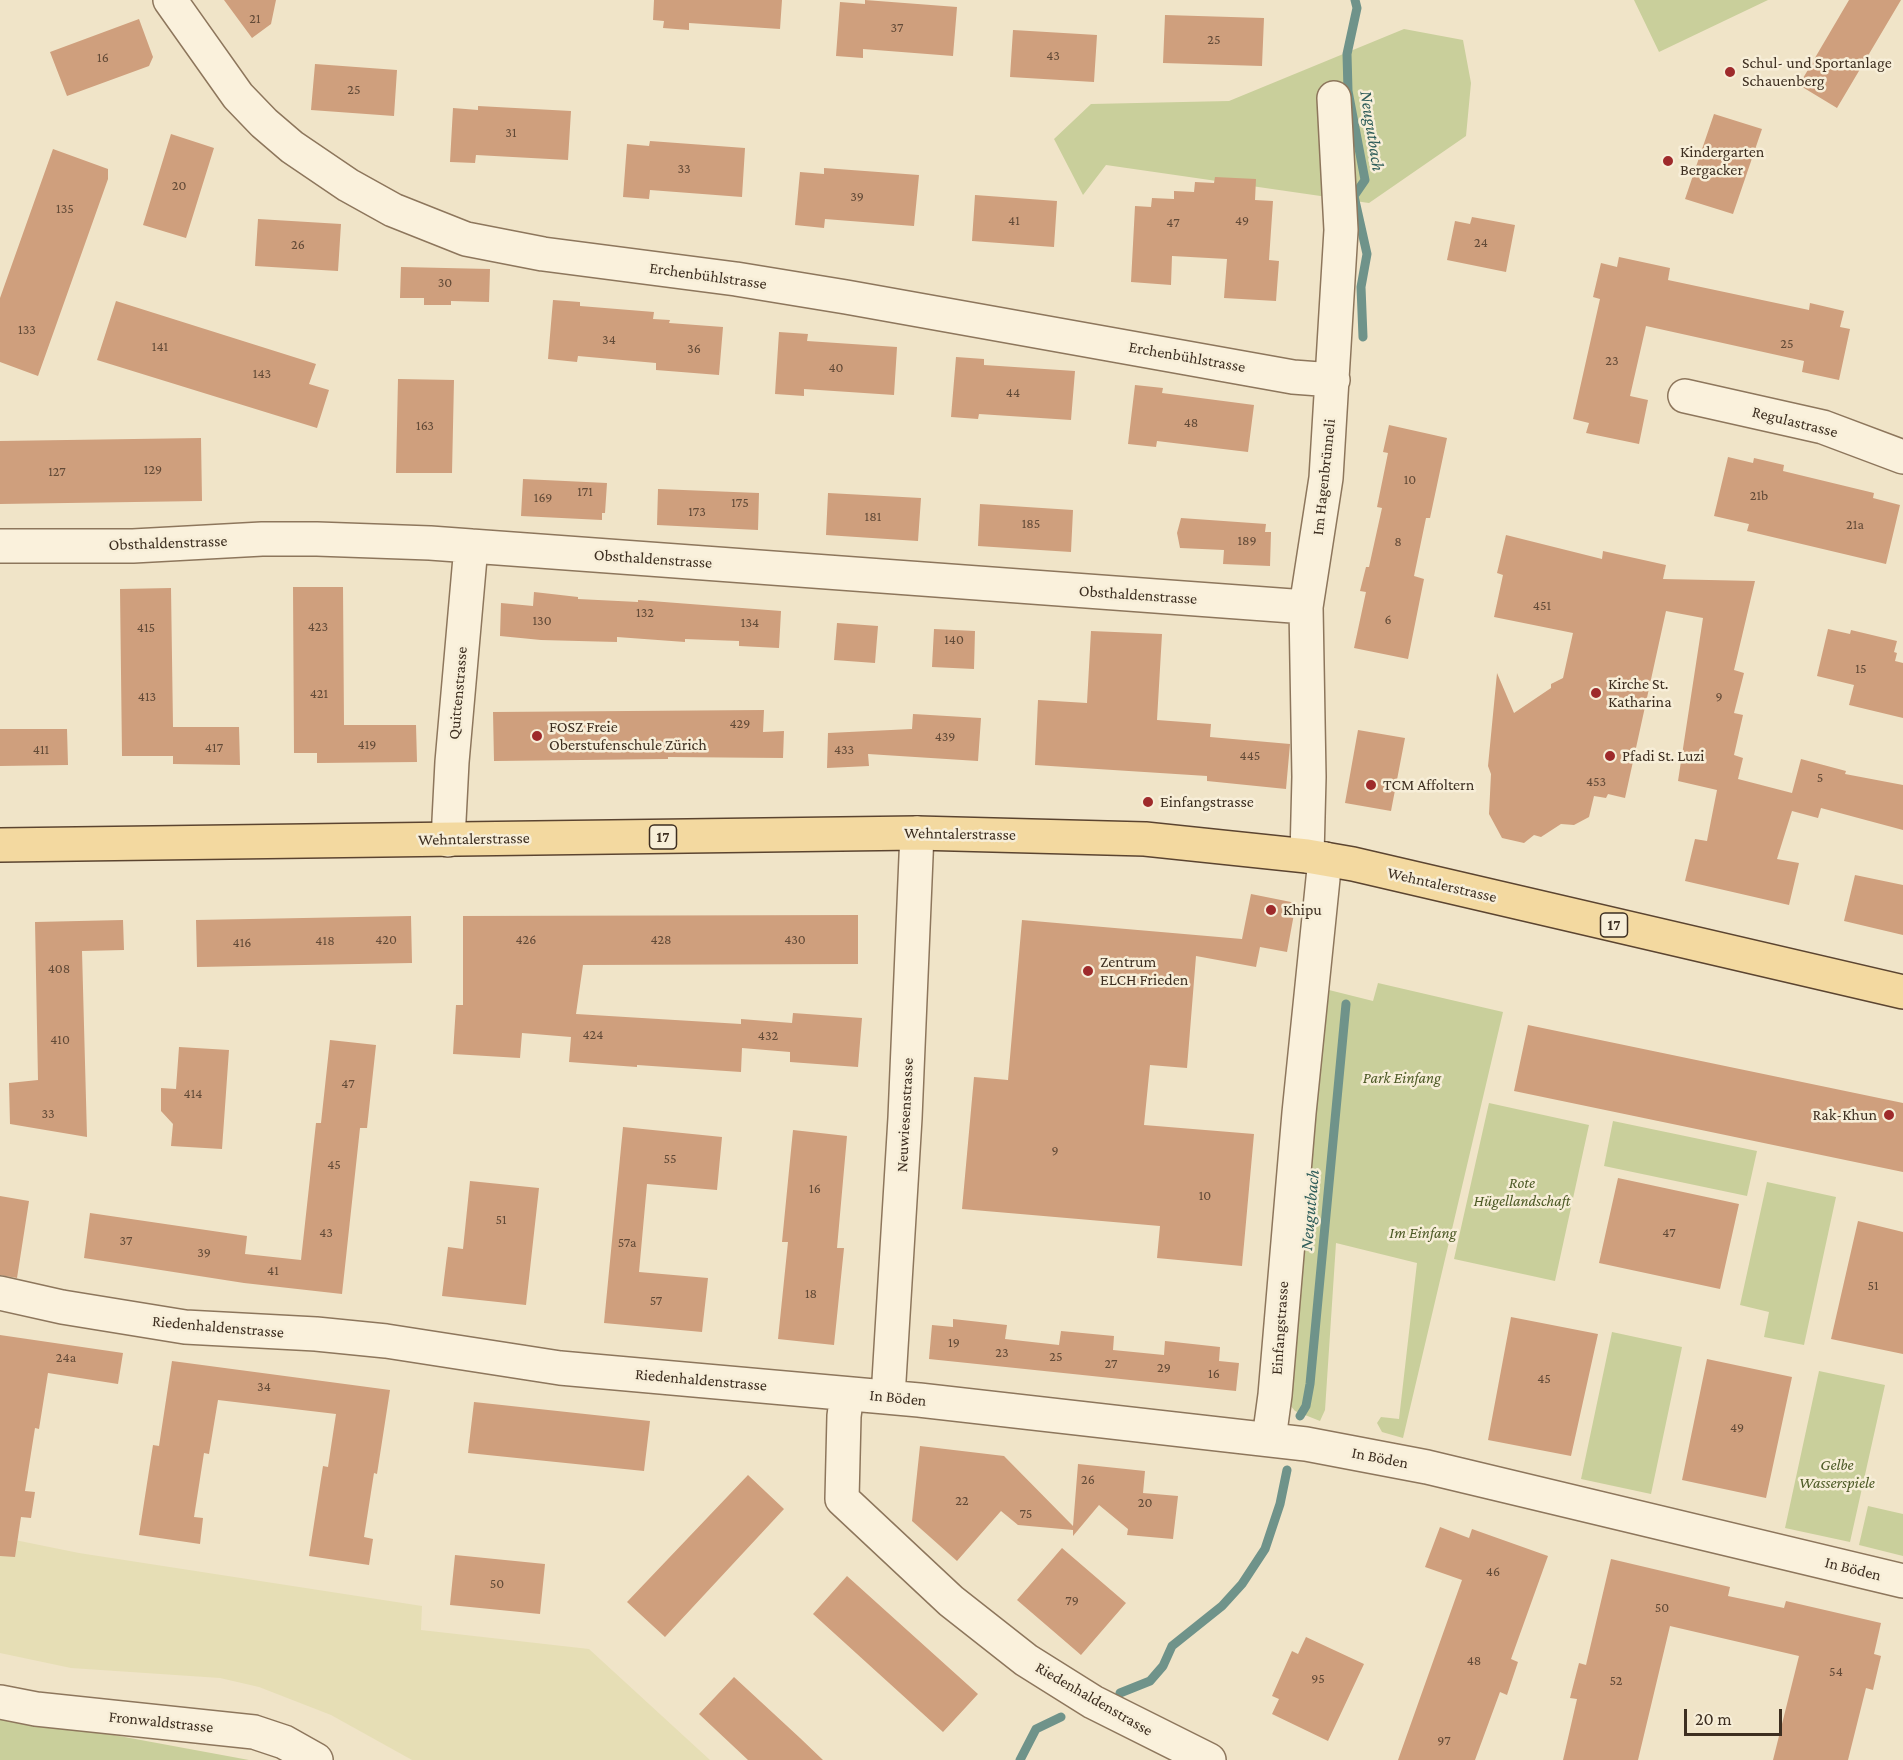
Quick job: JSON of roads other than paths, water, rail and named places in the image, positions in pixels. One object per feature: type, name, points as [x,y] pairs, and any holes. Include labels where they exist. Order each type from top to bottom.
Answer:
[{"type":"main road","name":"Wehntalerstrasse","points":[[0,845],[917,833],[1145,839],[1316,857],[1903,992]]},
{"type":"street","name":"Erchenbühlstrasse","points":[[170,0],[238,96],[292,147],[348,185],[393,210],[466,238],[543,254],[736,279],[846,297],[1293,377],[1333,380]]},
{"type":"street","name":"Im Hagenbrünneli","points":[[1316,857],[1309,777],[1306,607],[1326,478],[1333,380],[1341,230],[1334,98]]},
{"type":"street","name":"Regulastrasse","points":[[1685,396],[1823,427],[1903,457]]},
{"type":"street","name":"Obsthaldenstrasse","points":[[0,546],[133,546],[262,539],[348,540],[471,546],[1306,607]]},
{"type":"street","name":"Quittenstrasse","points":[[448,840],[452,762],[471,546]]},
{"type":"street","name":"Neuwiesenstrasse","points":[[888,1397],[905,1118],[917,833]]},
{"type":"street","name":"Einfangstrasse","points":[[1269,1439],[1275,1395],[1299,1113],[1316,857]]},
{"type":"street","name":"Riedenhaldenstrasse","points":[[0,1293],[62,1307],[186,1327],[363,1339],[560,1368],[847,1394],[842,1500],[951,1601],[1026,1659],[1093,1702],[1209,1760]]},
{"type":"street","name":"In Böden","points":[[847,1394],[1269,1439],[1360,1453],[1903,1581]]},
{"type":"street","name":"Fronwaldstrasse","points":[[0,1702],[36,1709],[254,1732],[284,1743],[316,1760]]},
{"type":"waterway","name":"Neugutbach","points":[[1355,0],[1357,8],[1347,54],[1348,91],[1365,180],[1354,196],[1367,254],[1361,287],[1363,337]]},
{"type":"waterway","name":"Neugutbach","points":[[1300,1416],[1306,1406],[1310,1384],[1346,1004]]},
{"type":"waterway","name":"Neugutbach","points":[[1120,1693],[1150,1681],[1163,1666],[1172,1646],[1222,1606],[1242,1584],[1265,1549],[1280,1504],[1287,1470]]},
{"type":"waterway","name":"Neugutbach","points":[[1020,1760],[1036,1729],[1061,1717]]},
{"type":"place","name":"Schul- und Sportanlage Schauenberg","points":[[1730,72]]},
{"type":"place","name":"Kindergarten Bergacker","points":[[1668,161]]},
{"type":"place","name":"Kirche St. Katharina","points":[[1596,693]]},
{"type":"place","name":"FOSZ Freie Oberstufenschule Zürich","points":[[537,736]]},
{"type":"place","name":"Pfadi St. Luzi","points":[[1610,756]]},
{"type":"place","name":"TCM Affoltern","points":[[1371,785]]},
{"type":"place","name":"Einfangstrasse","points":[[1148,802]]},
{"type":"place","name":"Khipu","points":[[1271,910]]},
{"type":"place","name":"Zentrum ELCH Frieden","points":[[1088,971]]},
{"type":"place","name":"Rak-Khun","points":[[1889,1115]]},
{"type":"park label","name":"Park Einfang","points":[[1402,1078]]},
{"type":"park label","name":"Rote Hügellandschaft","points":[[1522,1192]]},
{"type":"park label","name":"Im Einfang","points":[[1423,1233]]},
{"type":"park label","name":"Gelbe Wasserspiele","points":[[1837,1474]]}]
